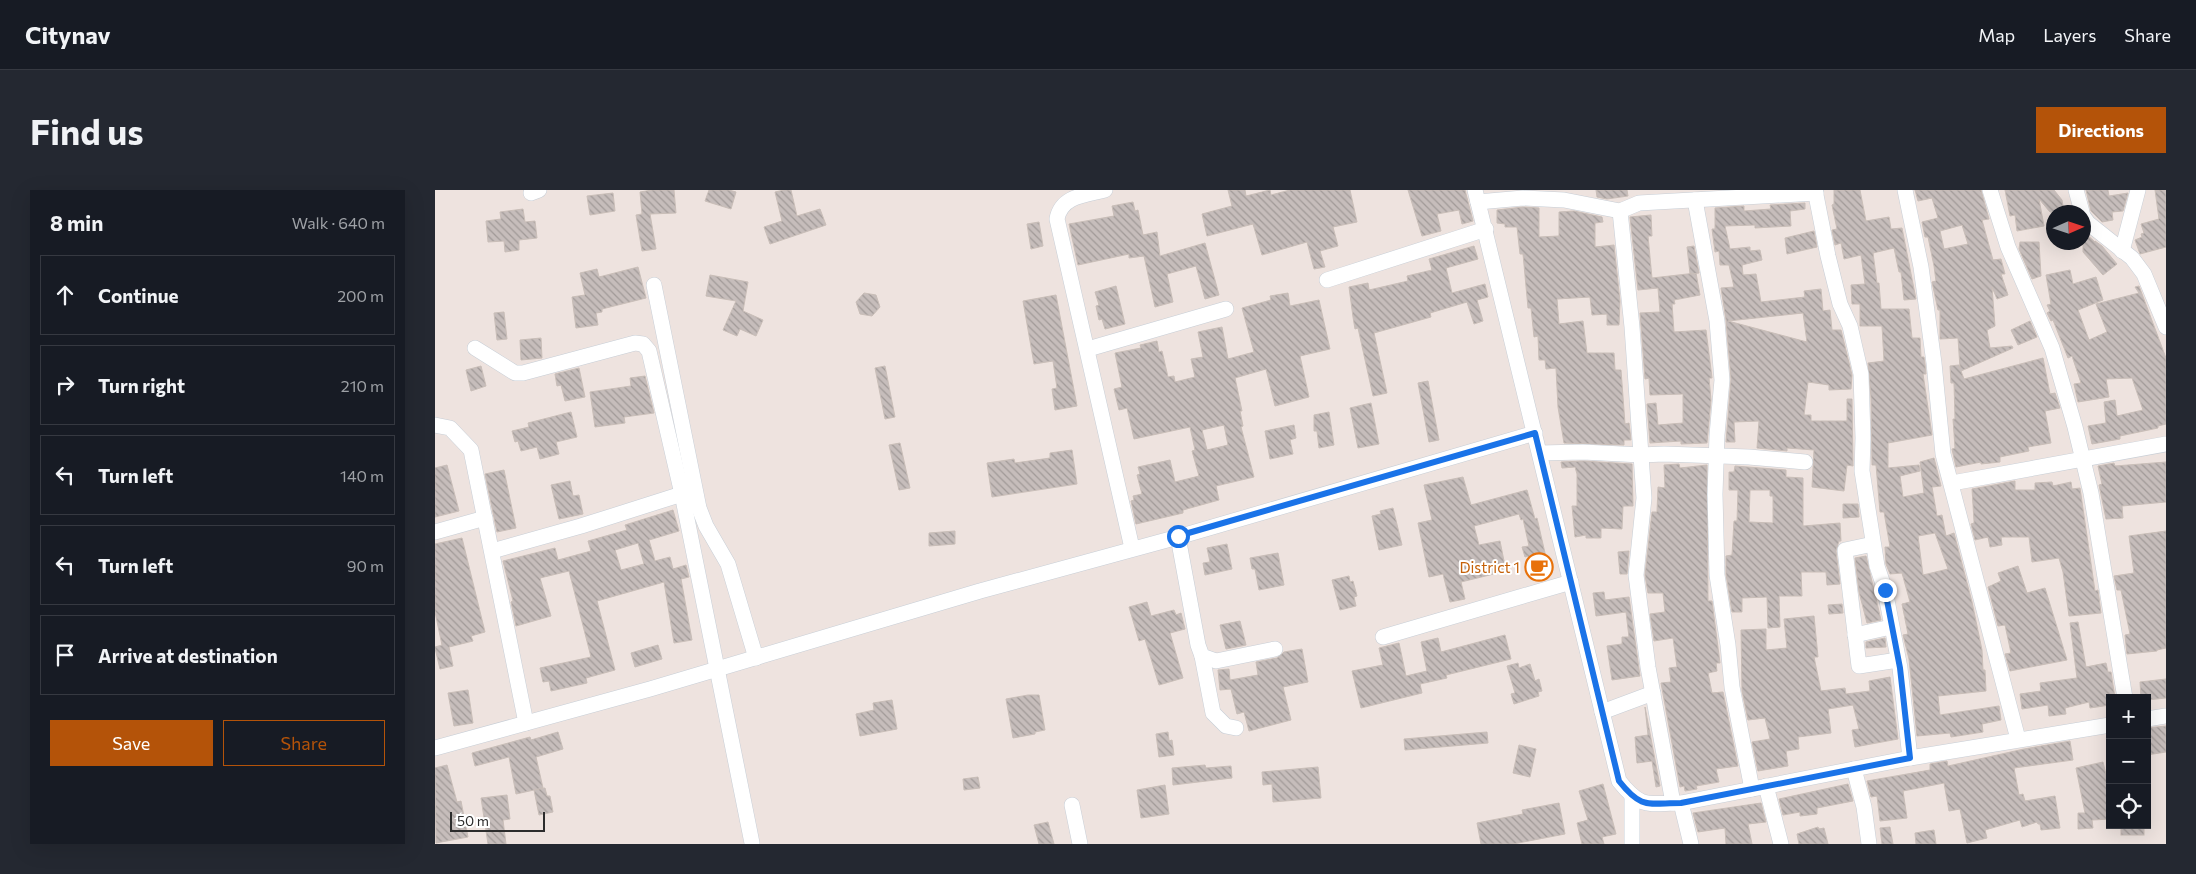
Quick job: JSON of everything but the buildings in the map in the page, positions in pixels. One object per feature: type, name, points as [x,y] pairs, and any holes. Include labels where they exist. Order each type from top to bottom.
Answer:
[{"type":"street","points":[[1105,190],[1065,202],[1059,210],[1057,219],[1132,548]]},
{"type":"street","points":[[1905,190],[1921,267],[1935,363],[1943,454],[2018,739]]},
{"type":"street","points":[[1990,190],[2008,246],[2052,348],[2082,458],[2091,493],[2124,694]]},
{"type":"street","points":[[2076,190],[2080,205]]},
{"type":"street","points":[[2122,251],[2138,190]]},
{"type":"street","points":[[1910,758],[1898,660],[1885,590],[1877,566],[1862,471],[1861,374],[1850,326],[1840,304],[1825,247],[1816,191],[1756,192],[1695,200],[1672,196],[1639,203],[1620,211],[1572,196],[1523,198],[1477,196],[1619,781],[1632,797],[1653,805],[1677,803],[1910,758],[2106,726]]},
{"type":"street","points":[[1695,200],[1717,321],[1722,380],[1716,457],[1717,576],[1728,646],[1732,687],[1759,787],[1781,844]]},
{"type":"street","points":[[1620,211],[1632,327],[1644,498],[1636,575],[1653,693],[1677,803],[1691,844]]},
{"type":"street","points":[[2091,226],[2131,258],[2144,274],[2166,327]]},
{"type":"street","points":[[1327,280],[1486,229]]},
{"type":"street","points":[[654,285],[699,508],[706,526],[728,564],[756,658]]},
{"type":"street","points":[[1088,349],[1226,309]]},
{"type":"street","points":[[475,348],[515,373],[523,373],[635,343],[643,344],[649,351],[682,494],[753,843]]},
{"type":"street","points":[[435,425],[450,428],[471,450],[527,723]]},
{"type":"street","points":[[435,748],[756,658],[1535,433]]},
{"type":"street","points":[[1952,483],[2166,444]]},
{"type":"street","points":[[1540,453],[1583,452],[1641,456],[1663,454],[1749,457],[1805,462]]},
{"type":"street","points":[[491,551],[581,526],[682,494]]},
{"type":"street","points":[[435,532],[485,518]]},
{"type":"street","points":[[1178,536],[1198,646],[1202,656],[1213,713],[1227,726],[1237,728]]},
{"type":"street","points":[[1873,544],[1845,550],[1859,666],[1898,660]]},
{"type":"street","points":[[1383,637],[1571,582]]},
{"type":"street","points":[[1855,635],[1891,627]]},
{"type":"street","points":[[1202,656],[1216,661],[1275,648]]},
{"type":"street","points":[[1602,712],[1653,693]]},
{"type":"street","points":[[2151,718],[2166,716]]},
{"type":"street","points":[[1855,768],[1864,807],[1869,844]]},
{"type":"street","points":[[1632,797],[1632,844]]},
{"type":"street","points":[[1072,806],[1080,844]]},
{"type":"place","name":"District 1","points":[[1539,567]]},
{"type":"route","points":[[1178,536],[1535,433],[1619,781],[1632,797],[1653,805],[1681,803],[1910,758],[1900,668],[1885,590]]}]
